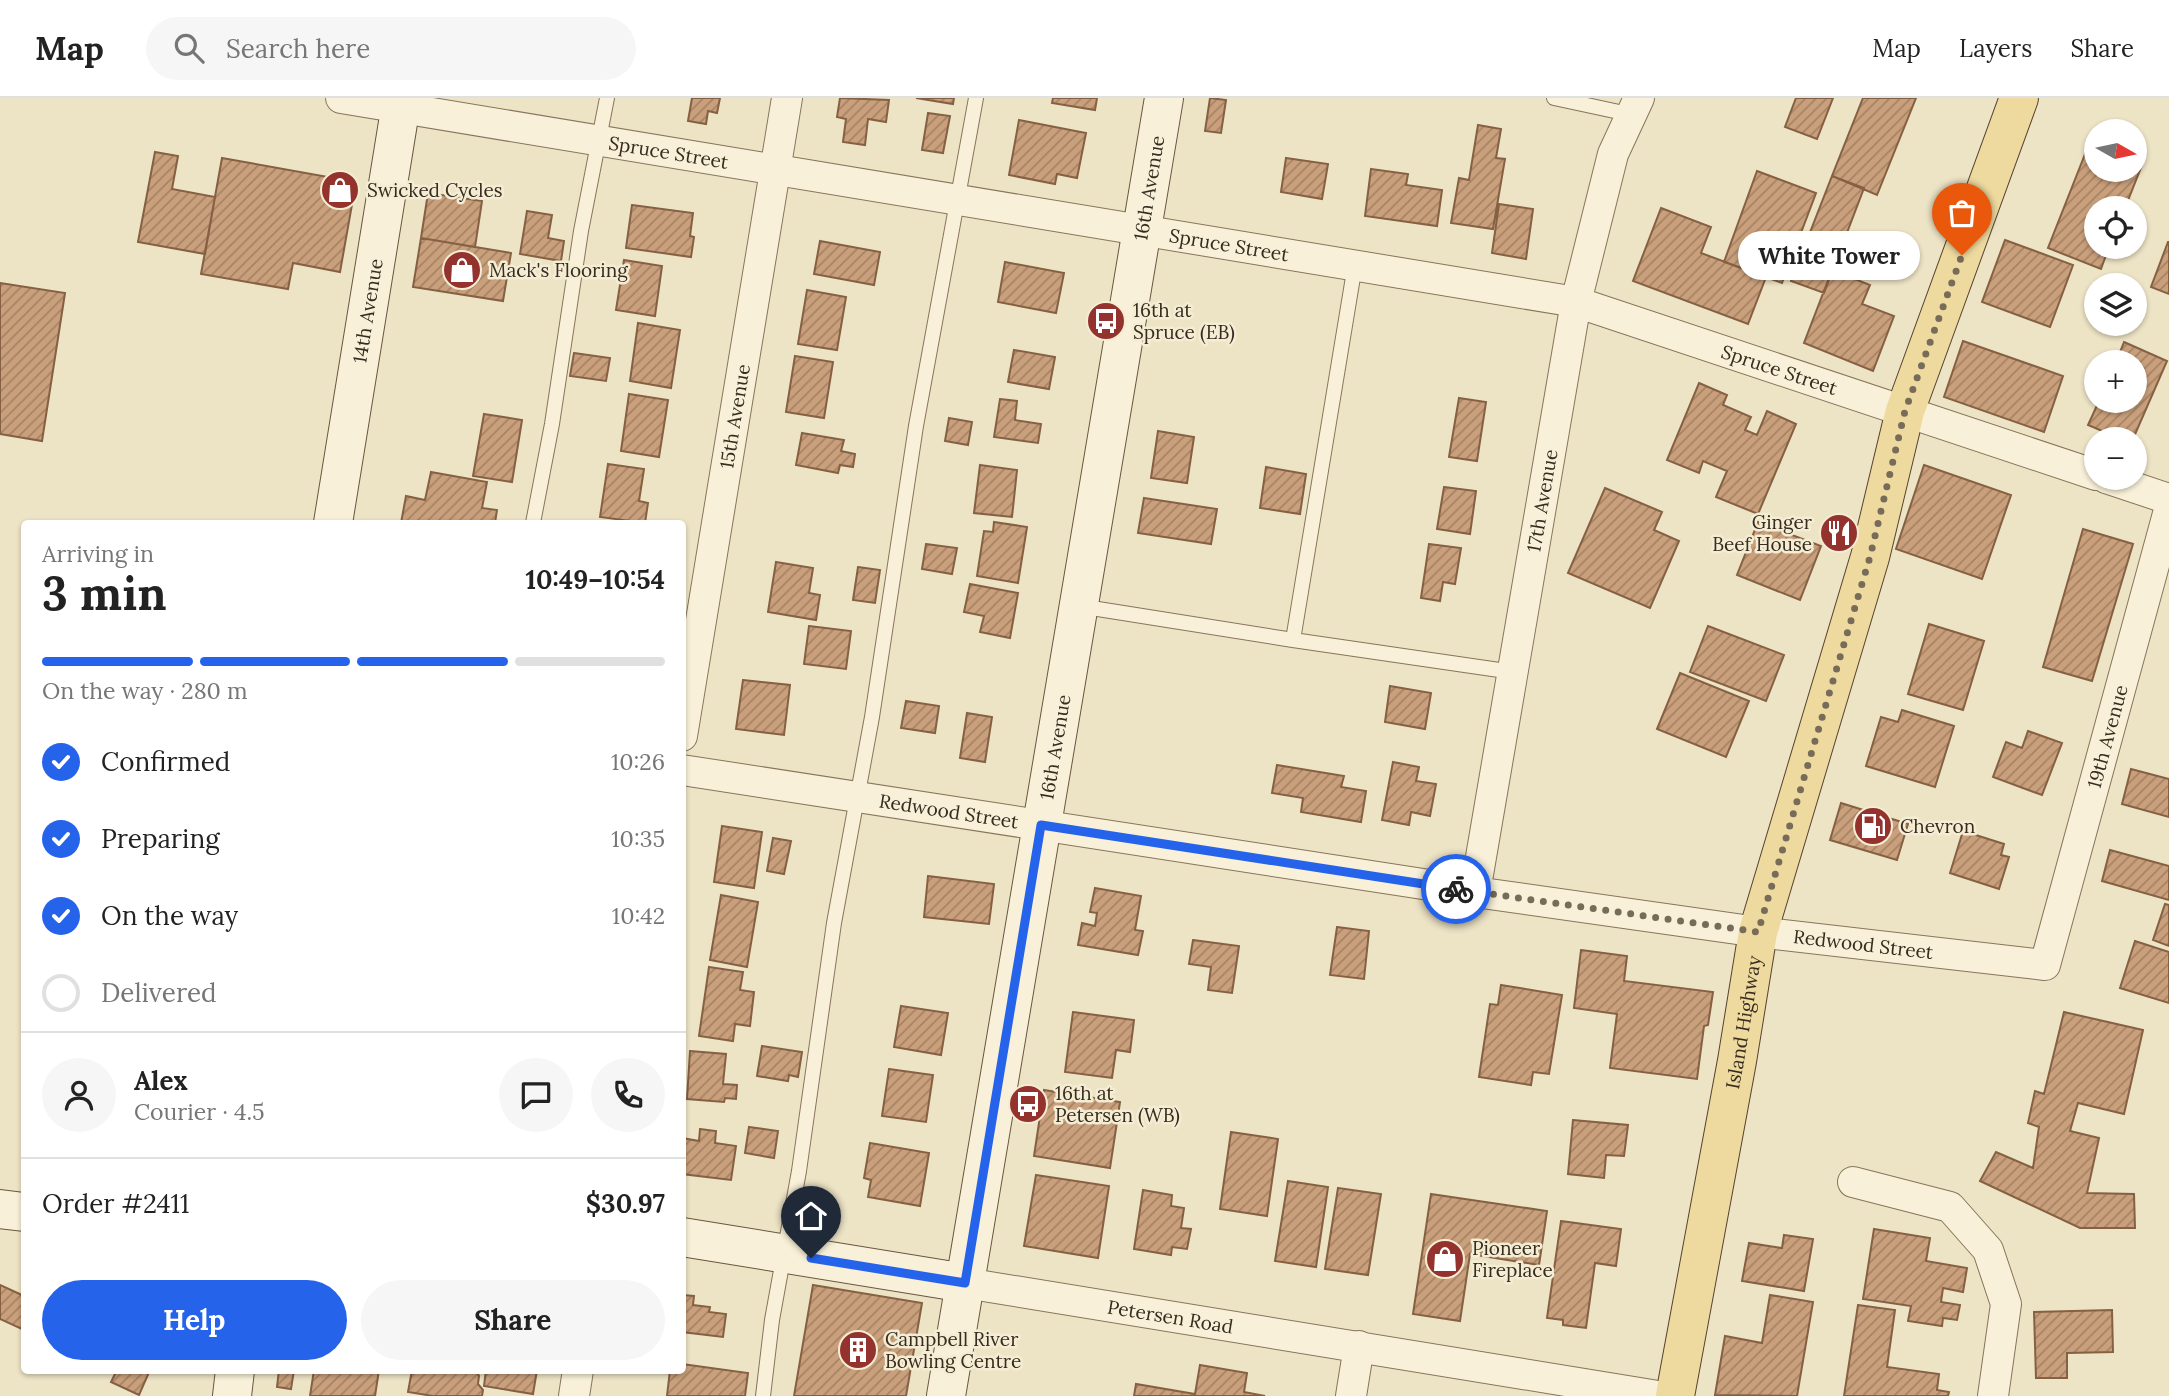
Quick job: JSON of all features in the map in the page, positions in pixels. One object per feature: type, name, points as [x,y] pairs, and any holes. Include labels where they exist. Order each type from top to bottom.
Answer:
[{"type":"main road","name":"Island Highway","points":[[1675,1396],[1758,932],[1870,557],[1905,411],[2019,98]]},
{"type":"street","name":"Spruce Street","points":[[341,98],[401,103],[600,141],[1576,302],[2084,471]]},
{"type":"street","name":"15th Avenue","points":[[686,713],[787,98]]},
{"type":"street","name":"16th Avenue","points":[[946,1396],[1164,98]]},
{"type":"street","name":"14th Avenue","points":[[333,520],[401,103]]},
{"type":"street","name":"17th Avenue","points":[[1475,892],[1576,302],[1613,154],[1634,104]]},
{"type":"street","points":[[2142,490],[2169,499]]},
{"type":"street","name":"19th Avenue","points":[[2045,965],[2169,510]]},
{"type":"street","name":"Redwood Street","points":[[686,771],[1475,892],[1758,932],[2045,965]]},
{"type":"street","points":[[1853,1182],[1950,1207],[1989,1250],[2006,1304],[1993,1396]]},
{"type":"street","points":[[0,1209],[21,1212]]},
{"type":"street","name":"Petersen Road","points":[[686,1238],[1658,1396]]},
{"type":"street","points":[[1351,1396],[1359,1346]]},
{"type":"street","points":[[232,1396],[235,1374]]},
{"type":"street","points":[[574,1396],[578,1374]]},
{"type":"lane","points":[[534,520],[552,424],[581,231],[607,98]]},
{"type":"lane","points":[[763,1396],[772,1320],[799,1171],[834,923],[857,797],[916,426],[976,98]]},
{"type":"lane","points":[[1554,98],[1634,104]]},
{"type":"lane","points":[[1293,640],[1355,265]]},
{"type":"lane","points":[[1078,606],[1513,672]]},
{"type":"building","points":[[692,98],[720,98],[717,113],[708,111],[706,124],[688,121]]},
{"type":"building","points":[[840,98],[889,100],[886,122],[868,119],[865,145],[843,142],[846,119],[837,117]]},
{"type":"building","points":[[916,98],[954,98],[953,104]]},
{"type":"building","points":[[1053,98],[1097,98],[1095,110],[1052,103]]},
{"type":"building","points":[[1210,98],[1226,100],[1221,133],[1205,131]]},
{"type":"building","points":[[1796,98],[1833,98],[1817,139],[1785,127]]},
{"type":"building","points":[[1863,98],[1916,98],[1877,195],[1832,176]]},
{"type":"building","points":[[928,113],[950,116],[943,153],[922,150]]},
{"type":"building","points":[[1019,120],[1086,133],[1077,178],[1057,174],[1055,184],[1009,175]]},
{"type":"building","points":[[1478,125],[1501,129],[1496,158],[1505,159],[1493,229],[1451,223],[1459,178],[1469,180]]},
{"type":"building","points":[[155,152],[178,156],[172,189],[215,197],[205,254],[138,242]]},
{"type":"building","points":[[2084,157],[2084,182],[2135,182],[2130,196],[2084,196],[2084,259],[2105,259],[2101,269],[2048,248]]},
{"type":"building","points":[[222,158],[356,182],[340,272],[293,263],[288,289],[201,274]]},
{"type":"building","points":[[1286,158],[1328,164],[1322,199],[1281,192]]},
{"type":"building","points":[[1371,169],[1408,174],[1406,185],[1442,190],[1437,226],[1365,216]]},
{"type":"building","points":[[1757,171],[1816,193],[1782,283],[1724,262]]},
{"type":"building","points":[[1832,176],[1864,188],[1824,293],[1791,281]]},
{"type":"building","points":[[428,193],[482,201],[475,247],[421,238]]},
{"type":"building","points":[[1499,204],[1533,209],[1526,259],[1492,253]]},
{"type":"building","points":[[632,205],[693,213],[691,257],[626,248]]},
{"type":"building","points":[[1661,208],[1711,227],[1701,253],[1766,277],[1748,324],[1633,281]]},
{"type":"building","points":[[527,211],[552,215],[548,238],[564,241],[561,261],[520,254]]},
{"type":"building","name":"Mack's Flooring","points":[[421,238],[511,253],[503,301],[413,287]]},
{"type":"building","points":[[2005,240],[2073,265],[2050,327],[1982,302]]},
{"type":"building","points":[[820,241],[880,252],[874,285],[814,274]]},
{"type":"building","points":[[2169,242],[2169,294],[2151,287]]},
{"type":"building","points":[[624,260],[662,266],[655,316],[616,310]]},
{"type":"building","points":[[1005,262],[1064,273],[1056,313],[998,302]]},
{"type":"building","points":[[1832,270],[1870,285],[1862,304],[1894,316],[1873,371],[1804,343]]},
{"type":"building","points":[[0,283],[65,293],[42,441],[0,434]]},
{"type":"building","points":[[807,290],[846,297],[837,350],[798,344]]},
{"type":"building","points":[[638,323],[680,330],[671,388],[630,381]]},
{"type":"building","points":[[1963,341],[2063,376],[2044,432],[1944,397]]},
{"type":"building","points":[[2124,342],[2142,350],[2121,350]]},
{"type":"building","points":[[1014,350],[1055,357],[1049,389],[1008,382]]},
{"type":"building","points":[[2147,352],[2167,361],[2147,407]]},
{"type":"building","points":[[574,353],[610,358],[606,381],[570,376]]},
{"type":"building","points":[[795,356],[833,362],[824,418],[786,412]]},
{"type":"building","points":[[1699,383],[1727,395],[1723,405],[1751,417],[1745,430],[1757,435],[1767,411],[1796,424],[1758,514],[1716,497],[1727,471],[1703,461],[1699,473],[1667,460]]},
{"type":"building","points":[[629,394],[668,400],[659,457],[621,451]]},
{"type":"building","points":[[1459,398],[1486,402],[1477,461],[1449,457]]},
{"type":"building","points":[[1000,399],[1017,401],[1015,420],[1041,424],[1038,443],[994,437]]},
{"type":"building","points":[[2094,413],[2144,413],[2138,427],[2088,425]]},
{"type":"building","points":[[484,414],[522,420],[512,482],[473,476]]},
{"type":"building","points":[[949,418],[972,422],[968,445],[945,441]]},
{"type":"building","points":[[1158,431],[1194,437],[1187,483],[1151,478]]},
{"type":"building","points":[[802,433],[844,440],[841,451],[855,454],[853,467],[840,465],[838,473],[796,465]]},
{"type":"building","points":[[608,464],[644,469],[639,501],[648,503],[645,520],[600,517]]},
{"type":"building","points":[[980,465],[1017,470],[1012,517],[974,513]]},
{"type":"building","points":[[1924,465],[2011,495],[1982,579],[1896,549]]},
{"type":"building","points":[[1266,467],[1306,474],[1300,514],[1260,508]]},
{"type":"building","points":[[431,472],[487,482],[482,508],[497,510],[495,520],[402,520],[406,496],[425,500]]},
{"type":"building","points":[[1444,487],[1476,491],[1470,534],[1437,529]]},
{"type":"building","points":[[1605,488],[1662,512],[1654,530],[1679,541],[1650,608],[1568,573]]},
{"type":"building","points":[[1144,498],[1217,509],[1211,544],[1138,533]]},
{"type":"building","points":[[994,522],[1027,527],[1018,583],[977,576],[984,531],[993,532]]},
{"type":"building","points":[[1758,522],[1821,546],[1800,600],[1737,575]]},
{"type":"building","points":[[2083,529],[2133,544],[2092,681],[2043,667]]},
{"type":"building","points":[[926,544],[957,548],[952,574],[922,569]]},
{"type":"building","points":[[1429,544],[1461,548],[1455,584],[1443,582],[1440,601],[1421,598]]},
{"type":"building","points":[[776,562],[813,568],[809,593],[820,595],[816,620],[768,612]]},
{"type":"building","points":[[858,567],[880,570],[875,603],[853,600]]},
{"type":"building","points":[[970,584],[1018,593],[1010,638],[980,632],[984,616],[964,612]]},
{"type":"building","points":[[1929,624],[1984,641],[1963,710],[1908,694]]},
{"type":"building","points":[[809,626],[851,631],[846,669],[804,664]]},
{"type":"building","points":[[1708,626],[1784,655],[1766,701],[1690,672]]},
{"type":"building","points":[[1680,673],[1749,701],[1726,757],[1657,729]]},
{"type":"building","points":[[743,680],[790,685],[784,735],[736,729]]},
{"type":"building","points":[[1390,686],[1431,693],[1425,729],[1385,722]]},
{"type":"building","points":[[906,701],[939,706],[935,733],[901,728]]},
{"type":"building","points":[[1902,710],[1954,726],[1935,787],[1866,766],[1881,717],[1898,722]]},
{"type":"building","points":[[967,713],[992,717],[985,762],[960,758]]},
{"type":"building","points":[[2028,731],[2062,743],[2042,795],[1993,777],[2006,742],[2022,748]]},
{"type":"building","points":[[1393,762],[1419,767],[1416,781],[1436,784],[1430,816],[1411,812],[1409,825],[1382,820]]},
{"type":"building","points":[[1277,765],[1344,776],[1341,787],[1366,791],[1361,822],[1301,812],[1303,798],[1272,793]]},
{"type":"building","points":[[2131,769],[2169,779],[2169,817],[2122,804]]},
{"type":"building","points":[[1841,803],[1908,824],[1897,860],[1830,840]]},
{"type":"building","points":[[722,826],[762,832],[754,888],[714,882]]},
{"type":"building","points":[[1963,831],[2004,844],[2001,855],[2009,857],[1999,889],[1950,873]]},
{"type":"building","points":[[773,838],[791,841],[784,874],[767,871]]},
{"type":"building","points":[[2110,850],[2169,866],[2169,900],[2102,881]]},
{"type":"building","points":[[928,876],[994,884],[989,924],[924,917]]},
{"type":"building","points":[[1095,888],[1141,896],[1135,930],[1143,931],[1138,955],[1078,945],[1082,923],[1095,926],[1097,913],[1090,912]]},
{"type":"building","points":[[721,895],[758,902],[747,967],[710,960]]},
{"type":"building","points":[[2165,904],[2169,905],[2169,946],[2153,940]]},
{"type":"building","points":[[1337,927],[1369,931],[1364,979],[1330,975]]},
{"type":"building","points":[[1193,940],[1239,946],[1232,993],[1208,990],[1211,967],[1189,964]]},
{"type":"building","points":[[2135,941],[2169,952],[2169,1003],[2120,988]]},
{"type":"building","points":[[1581,950],[1627,956],[1624,981],[1713,992],[1708,1025],[1704,1026],[1697,1079],[1610,1068],[1617,1014],[1574,1008]]},
{"type":"building","points":[[709,967],[743,972],[740,990],[754,992],[750,1026],[735,1024],[733,1041],[699,1036]]},
{"type":"building","points":[[1501,985],[1562,995],[1549,1074],[1533,1072],[1531,1085],[1479,1077],[1490,1004],[1498,1005]]},
{"type":"building","points":[[901,1006],[948,1013],[941,1055],[894,1047]]},
{"type":"building","points":[[1073,1012],[1134,1020],[1130,1052],[1116,1050],[1112,1078],[1065,1072]]},
{"type":"building","points":[[2064,1012],[2143,1030],[2124,1114],[2078,1103],[2070,1131],[2099,1138],[2087,1193],[2134,1194],[2135,1228],[2080,1228],[1980,1181],[1996,1152],[2033,1168],[2039,1127],[2028,1123],[2035,1091],[2044,1094]]},
{"type":"building","points":[[762,1046],[802,1052],[798,1077],[789,1075],[788,1081],[757,1076]]},
{"type":"building","points":[[690,1051],[726,1054],[723,1084],[737,1085],[736,1099],[725,1098],[724,1102],[687,1099]]},
{"type":"building","points":[[889,1069],[933,1075],[926,1122],[882,1116]]},
{"type":"building","points":[[1044,1090],[1120,1102],[1110,1168],[1034,1156]]},
{"type":"building","points":[[1573,1120],[1628,1125],[1624,1156],[1606,1155],[1604,1178],[1568,1174]]},
{"type":"building","points":[[749,1127],[778,1131],[774,1158],[745,1153]]},
{"type":"building","points":[[700,1129],[716,1131],[715,1143],[736,1146],[731,1180],[686,1174],[686,1139],[699,1141]]},
{"type":"building","points":[[1231,1132],[1278,1139],[1267,1216],[1220,1209]]},
{"type":"building","points":[[870,1143],[929,1153],[920,1206],[868,1197],[871,1180],[864,1178]]},
{"type":"building","points":[[1036,1175],[1109,1186],[1098,1258],[1024,1246]]},
{"type":"building","points":[[1288,1181],[1328,1187],[1316,1267],[1275,1261]]},
{"type":"building","points":[[1338,1188],[1381,1194],[1368,1275],[1325,1269]]},
{"type":"building","points":[[1143,1190],[1172,1195],[1171,1206],[1184,1208],[1181,1228],[1191,1229],[1187,1249],[1172,1247],[1171,1255],[1134,1249]]},
{"type":"building","name":"Pioneer Fireplace","points":[[1431,1194],[1547,1211],[1539,1265],[1470,1254],[1460,1321],[1413,1314]]},
{"type":"building","points":[[1561,1221],[1621,1229],[1616,1266],[1595,1263],[1586,1328],[1563,1325],[1563,1320],[1547,1318]]},
{"type":"building","points":[[1874,1229],[1930,1238],[1926,1261],[1967,1268],[1963,1292],[1943,1288],[1941,1302],[1960,1305],[1957,1320],[1943,1318],[1942,1326],[1908,1321],[1911,1306],[1863,1299]]},
{"type":"building","points":[[1784,1235],[1813,1239],[1804,1291],[1742,1281],[1749,1243],[1782,1248]]},
{"type":"building","points":[[0,1285],[21,1295],[21,1329],[0,1319]]},
{"type":"building","name":"Campbell River Bowling Centre","points":[[813,1285],[922,1303],[906,1396],[794,1396]]},
{"type":"building","points":[[686,1295],[694,1296],[693,1305],[710,1307],[709,1312],[726,1314],[723,1337],[686,1332]]},
{"type":"building","points":[[1770,1295],[1813,1302],[1797,1396],[1715,1395],[1725,1336],[1762,1343]]},
{"type":"building","points":[[1858,1305],[1895,1310],[1887,1367],[1939,1374],[1937,1390],[1949,1392],[1948,1396],[1844,1396]]},
{"type":"building","points":[[2112,1310],[2113,1352],[2067,1353],[2067,1378],[2036,1378],[2034,1312]]},
{"type":"building","points":[[686,1365],[748,1373],[745,1396],[667,1396],[670,1374],[686,1374]]},
{"type":"building","points":[[1200,1365],[1247,1373],[1244,1392],[1265,1396],[1134,1396],[1136,1384],[1195,1394]]},
{"type":"building","points":[[115,1374],[148,1374],[139,1395],[111,1382]]},
{"type":"building","points":[[279,1374],[293,1374],[291,1389],[277,1387]]},
{"type":"building","points":[[313,1374],[378,1374],[375,1396],[310,1396]]},
{"type":"building","points":[[411,1374],[478,1374],[478,1384],[483,1390],[482,1396],[433,1396],[408,1392]]},
{"type":"building","points":[[486,1374],[536,1374],[533,1394],[484,1386]]},
{"type":"way so far","points":[[1456,889],[1758,932],[1870,557],[1905,411],[1962,255]]},
{"type":"place","name":"Swicked Cycles","points":[[340,190]]},
{"type":"place","name":"White Tower","points":[[1962,255]]},
{"type":"place","name":"Mack's Flooring","points":[[462,270]]},
{"type":"place","name":"16th at Spruce (EB)","points":[[1106,321]]},
{"type":"place","name":"Ginger Beef House","points":[[1839,533]]},
{"type":"place","name":"Chevron","points":[[1873,826]]},
{"type":"place","name":"16th at Petersen (WB)","points":[[1028,1104]]},
{"type":"place","name":"Pioneer Fireplace","points":[[1445,1259]]},
{"type":"place","name":"Campbell River Bowling Centre","points":[[858,1350]]},
{"type":"route","points":[[811,1258],[965,1283],[1041,825],[1456,889]]}]
